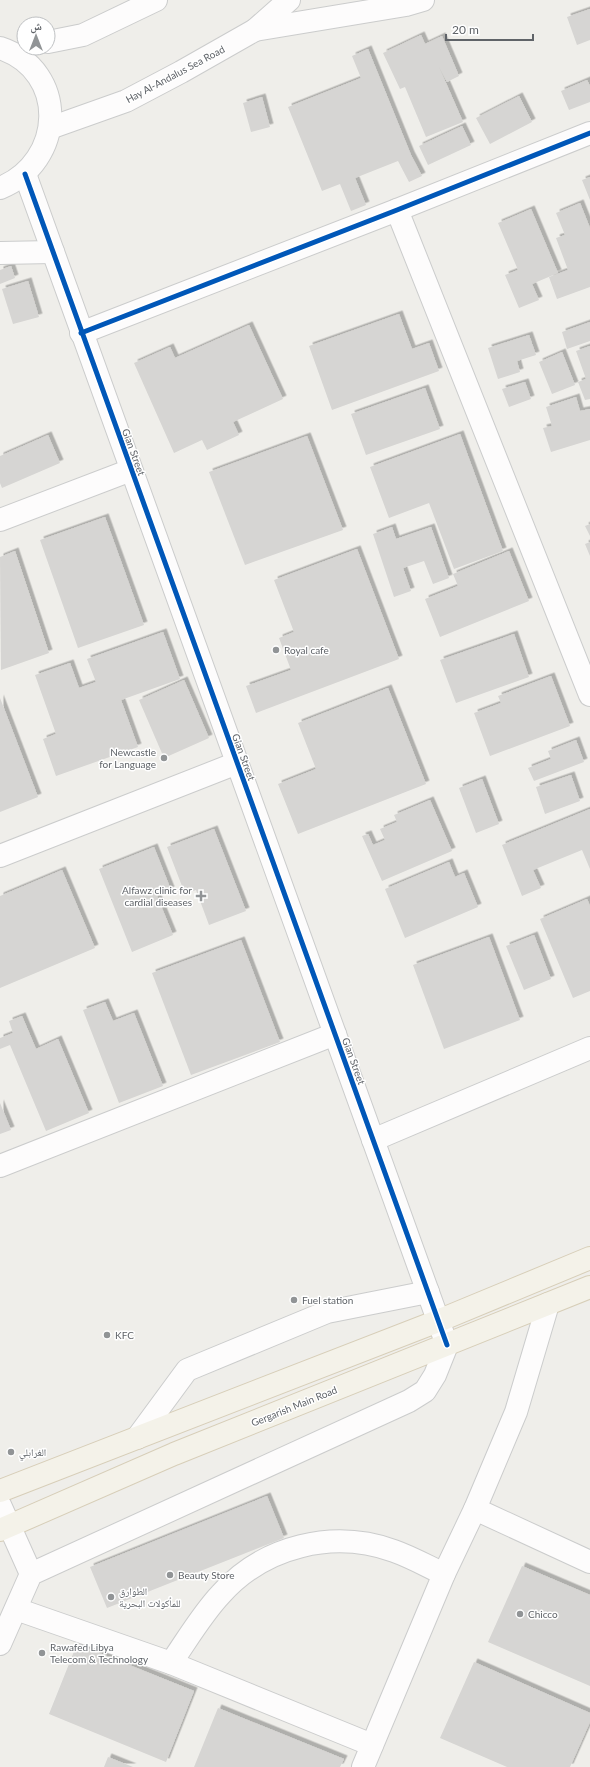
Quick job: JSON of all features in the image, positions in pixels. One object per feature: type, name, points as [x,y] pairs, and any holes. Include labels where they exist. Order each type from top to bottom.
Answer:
[{"type":"main road","points":[[0,1491],[438,1321],[590,1258]]},
{"type":"main road","name":"Gergarish Main Road","points":[[4,1528],[174,1454],[590,1287]]},
{"type":"street","points":[[56,40],[83,35],[156,0]]},
{"type":"street","name":"Hay Al-Andalus Sea Road","points":[[50,128],[126,101],[254,30],[289,0]]},
{"type":"street","points":[[254,30],[406,5],[423,0]]},
{"type":"street","points":[[0,188],[12,183],[25,174],[38,160],[47,143],[50,128],[51,113],[48,97],[42,82],[33,70],[10,49]]},
{"type":"street","points":[[81,333],[398,210],[590,133]]},
{"type":"street","name":"Gian Street","points":[[25,174],[81,333],[447,1345]]},
{"type":"street","points":[[398,210],[590,695]]},
{"type":"street","points":[[0,253],[53,252]]},
{"type":"street","points":[[0,520],[131,470]]},
{"type":"street","points":[[0,856],[237,763]]},
{"type":"street","points":[[0,1166],[335,1034]]},
{"type":"street","points":[[373,1140],[590,1048]]},
{"type":"street","points":[[137,1438],[187,1370],[327,1312],[428,1292]]},
{"type":"street","points":[[363,1767],[444,1574],[475,1509],[516,1412],[548,1304]]},
{"type":"street","points":[[0,1644],[31,1574],[409,1402],[425,1391],[436,1375],[447,1345]]},
{"type":"street","points":[[0,1505],[4,1528],[31,1574]]},
{"type":"street","points":[[475,1509],[590,1562]]},
{"type":"street","points":[[171,1663],[221,1594],[251,1566],[286,1549],[324,1542],[357,1543],[393,1551],[444,1574]]},
{"type":"street","points":[[16,1609],[171,1663],[372,1745]]},
{"type":"building","points":[[590,9],[590,40],[577,45],[567,17]]},
{"type":"building","points":[[421,35],[425,44],[442,36],[459,76],[447,82],[439,67],[463,122],[426,137],[405,87],[400,89],[383,53]]},
{"type":"building","points":[[368,49],[411,155],[422,176],[409,182],[398,161],[355,178],[366,205],[351,211],[340,184],[322,191],[288,107],[361,78],[352,56]]},
{"type":"building","points":[[587,80],[590,86],[590,102],[569,110],[561,91]]},
{"type":"building","points":[[519,96],[532,122],[490,144],[476,118]]},
{"type":"building","points":[[262,97],[270,127],[251,132],[243,103]]},
{"type":"building","points":[[462,126],[471,145],[428,165],[419,146]]},
{"type":"building","points":[[590,177],[590,200],[582,180]]},
{"type":"building","points":[[580,203],[590,228],[590,287],[557,299],[549,277],[568,270],[556,238],[565,235],[556,213]]},
{"type":"building","points":[[531,209],[558,273],[532,284],[539,300],[519,308],[505,275],[518,270],[498,223]]},
{"type":"building","points":[[11,266],[15,278],[0,284],[0,270]]},
{"type":"building","points":[[28,281],[39,317],[13,324],[2,289]]},
{"type":"building","points":[[399,314],[412,349],[429,343],[439,371],[332,410],[309,346]]},
{"type":"building","points":[[590,322],[590,341],[567,349],[562,332]]},
{"type":"building","points":[[249,325],[283,399],[233,422],[239,435],[207,450],[202,440],[174,453],[134,363],[170,347],[175,358]]},
{"type":"building","points":[[529,335],[536,355],[517,361],[520,372],[498,379],[488,348]]},
{"type":"building","points":[[590,346],[590,399],[585,400],[578,382],[586,379],[576,351]]},
{"type":"building","points":[[562,352],[575,385],[552,394],[539,362]]},
{"type":"building","points":[[525,382],[531,399],[509,407],[502,389]]},
{"type":"building","points":[[425,388],[440,429],[366,455],[351,414]]},
{"type":"building","points":[[576,397],[580,411],[590,409],[590,440],[551,452],[543,428],[552,426],[546,407]]},
{"type":"building","points":[[460,434],[503,551],[454,569],[429,503],[389,518],[370,467]]},
{"type":"building","points":[[48,435],[60,463],[2,488],[0,483],[0,456]]},
{"type":"building","points":[[307,436],[343,530],[245,565],[209,472]]},
{"type":"building","points":[[105,517],[144,625],[78,648],[40,540]]},
{"type":"building","points":[[590,524],[590,536],[585,526]]},
{"type":"building","points":[[392,527],[396,539],[431,527],[449,578],[433,584],[424,561],[403,568],[411,591],[394,597],[373,534]]},
{"type":"building","points":[[590,542],[590,556],[585,544]]},
{"type":"building","points":[[357,549],[399,659],[256,713],[246,686],[291,670],[279,638],[294,632],[274,580]]},
{"type":"building","points":[[15,551],[49,653],[1,670],[0,557]]},
{"type":"building","points":[[509,551],[529,601],[440,637],[425,599],[458,586],[453,574]]},
{"type":"building","points":[[163,632],[180,679],[121,700],[138,747],[56,776],[43,739],[56,734],[35,675],[70,663],[79,688],[96,682],[87,659]]},
{"type":"building","points":[[514,634],[529,677],[456,703],[440,660]]},
{"type":"building","points":[[551,676],[570,726],[490,756],[474,713],[501,703],[498,696]]},
{"type":"building","points":[[184,680],[209,738],[164,758],[139,700]]},
{"type":"building","points":[[388,688],[426,784],[298,834],[278,784],[316,769],[298,723]]},
{"type":"building","points":[[0,698],[38,797],[0,812]]},
{"type":"building","points":[[576,740],[584,762],[534,781],[528,768],[551,759],[548,751]]},
{"type":"building","points":[[571,775],[580,801],[545,814],[536,787]]},
{"type":"building","points":[[482,779],[499,824],[476,833],[459,788]]},
{"type":"building","points":[[430,800],[452,851],[382,881],[362,836],[368,834],[373,845],[385,840],[380,829],[397,822],[394,815]]},
{"type":"building","points":[[590,809],[590,869],[582,850],[533,870],[541,888],[522,896],[502,845]]},
{"type":"building","points":[[214,829],[246,911],[209,925],[196,890],[185,894],[167,847]]},
{"type":"building","points":[[154,847],[171,890],[157,896],[173,935],[132,952],[99,869]]},
{"type":"building","points":[[449,862],[455,877],[464,873],[478,907],[405,938],[385,889]]},
{"type":"building","points":[[62,870],[95,948],[0,988],[0,896]]},
{"type":"building","points":[[587,899],[590,906],[590,991],[573,998],[540,919]]},
{"type":"building","points":[[534,935],[551,979],[524,990],[506,946]]},
{"type":"building","points":[[489,937],[520,1020],[444,1049],[413,965]]},
{"type":"building","points":[[241,940],[280,1042],[191,1075],[152,973]]},
{"type":"building","points":[[105,1002],[113,1021],[134,1013],[163,1086],[119,1103],[83,1010]]},
{"type":"building","points":[[22,1016],[36,1049],[58,1039],[89,1113],[46,1131],[10,1045],[0,1049],[0,1038],[13,1033],[9,1021]]},
{"type":"building","points":[[0,1103],[11,1130],[0,1134]]},
{"type":"building","points":[[267,1496],[284,1538],[107,1608],[90,1567]]},
{"type":"building","points":[[522,1566],[590,1595],[590,1686],[488,1642]]},
{"type":"building","points":[[77,1644],[194,1691],[166,1762],[49,1714]]},
{"type":"building","points":[[474,1662],[590,1713],[590,1722],[570,1767],[507,1767],[440,1738]]},
{"type":"building","points":[[218,1708],[344,1759],[340,1767],[194,1767]]},
{"type":"building","points":[[108,1757],[133,1767],[104,1767]]},
{"type":"cycle path","points":[[81,333],[590,133]]},
{"type":"cycle path","points":[[25,174],[447,1345]]},
{"type":"place","name":"Royal cafe","points":[[276,650]]},
{"type":"place","name":"Newcastle for Language","points":[[164,758]]},
{"type":"place","name":"Alfawz clinic for cardial diseases","points":[[201,896]]},
{"type":"place","name":"Fuel station","points":[[294,1300]]},
{"type":"place","name":"KFC","points":[[107,1335]]},
{"type":"place","name":"الغرابلي","points":[[11,1452]]},
{"type":"place","name":"Beauty Store","points":[[170,1575]]},
{"type":"place","name":"الطوارق للمأكولات البحرية","points":[[111,1597]]},
{"type":"place","name":"Chicco","points":[[520,1614]]},
{"type":"place","name":"Rawafed Libya Telecom & Technology","points":[[42,1653]]}]
